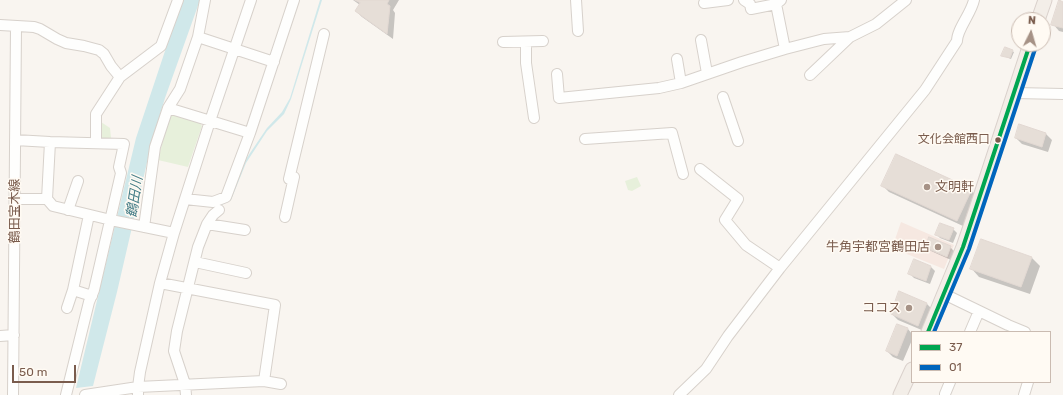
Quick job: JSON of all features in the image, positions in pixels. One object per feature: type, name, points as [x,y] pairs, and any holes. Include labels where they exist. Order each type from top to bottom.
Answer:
[{"type":"main road","points":[[1041,12],[1045,0]]},
{"type":"main road","points":[[928,331],[976,209],[1028,52]]},
{"type":"main road","points":[[900,395],[911,371]]},
{"type":"street","points":[[96,143],[96,114],[120,77],[161,46],[178,0]]},
{"type":"street","points":[[144,227],[155,147],[168,108],[180,89],[198,37],[205,0]]},
{"type":"street","points":[[138,391],[140,372],[160,283],[174,233],[251,0]]},
{"type":"street","points":[[186,199],[213,202],[226,197],[250,133],[294,0]]},
{"type":"street","points":[[576,0],[578,31]]},
{"type":"street","points":[[704,4],[728,0]]},
{"type":"street","points":[[744,0],[750,4],[751,9],[778,2],[785,49]]},
{"type":"street","points":[[810,75],[850,37],[876,24],[906,0]]},
{"type":"street","points":[[679,395],[706,369],[741,319],[780,268],[925,90],[957,41],[957,35],[970,12],[974,0]]},
{"type":"street","points":[[0,25],[34,27],[66,43],[99,50],[104,54],[120,77]]},
{"type":"street","name":"鶴田宝木線","points":[[14,395],[16,26]]},
{"type":"street","points":[[285,217],[292,178],[324,34]]},
{"type":"street","points":[[198,37],[274,62]]},
{"type":"street","points":[[557,74],[559,98],[658,88],[681,83],[707,73],[785,49],[824,40],[850,37]]},
{"type":"street","points":[[701,40],[707,73]]},
{"type":"street","points":[[503,42],[543,41]]},
{"type":"street","points":[[526,42],[526,63],[534,118]]},
{"type":"street","points":[[677,59],[681,83]]},
{"type":"street","points":[[1015,93],[1063,94]]},
{"type":"street","points":[[723,97],[738,141]]},
{"type":"street","points":[[168,108],[250,133]]},
{"type":"street","points":[[585,140],[672,133],[683,174]]},
{"type":"street","points":[[15,140],[124,144],[119,167],[121,173],[92,296],[66,395]]},
{"type":"street","points":[[50,142],[47,199],[53,206],[110,220],[174,233]]},
{"type":"street","points":[[700,169],[738,198],[726,220],[746,245],[780,268]]},
{"type":"street","points":[[68,210],[78,181]]},
{"type":"street","points":[[15,199],[47,199]]},
{"type":"street","points":[[186,395],[185,384],[174,350],[177,331],[195,262],[207,224],[213,215],[219,210]]},
{"type":"street","points":[[67,308],[73,290],[89,215]]},
{"type":"street","points":[[207,224],[245,230]]},
{"type":"street","points":[[195,262],[246,272]]},
{"type":"street","points":[[160,283],[275,305],[264,381]]},
{"type":"street","points":[[73,290],[92,296]]},
{"type":"street","points":[[944,294],[1023,331]]},
{"type":"street","points":[[970,331],[979,311]]},
{"type":"street","points":[[0,336],[14,335]]},
{"type":"street","points":[[85,395],[138,391],[185,384],[264,381],[281,384]]},
{"type":"street","points":[[945,394],[950,383]]},
{"type":"street","points":[[1024,395],[1028,383]]},
{"type":"shaded area","points":[[901,222],[954,245],[944,269],[892,248]]},
{"type":"green space","points":[[172,114],[199,122],[202,126],[188,167],[158,160],[169,117]]},
{"type":"green space","points":[[98,120],[110,128],[111,138],[101,138]]},
{"type":"green space","points":[[637,177],[641,186],[632,191],[628,190],[625,181]]},
{"type":"water","name":"鶴田川","points":[[182,0],[200,0],[165,98],[152,141],[117,292],[93,386],[76,388],[136,138]]},
{"type":"water","points":[[320,0],[322,0],[291,99],[284,114],[267,131],[246,163],[231,200],[218,207],[205,222],[196,246],[171,349],[180,375],[183,395],[170,355],[170,343],[189,265],[203,221],[212,210],[229,199],[244,162],[267,128],[282,112],[290,98]]},
{"type":"building","points":[[355,0],[389,0],[387,4],[390,6],[387,34],[355,11],[360,3]]},
{"type":"building","points":[[1059,0],[1063,2],[1063,28],[1051,25]]},
{"type":"building","points":[[1005,47],[1011,49],[1012,52],[1010,58],[1001,56]]},
{"type":"building","points":[[1019,124],[1046,133],[1042,147],[1015,138]]},
{"type":"building","name":"文明軒","points":[[896,154],[972,189],[957,221],[881,186]]},
{"type":"building","name":"文明軒","points":[[940,223],[954,228],[949,240],[935,235]]},
{"type":"building","name":"牛角宇都宮鶴田店","points":[[929,237],[951,246],[947,257],[926,248]]},
{"type":"building","points":[[981,239],[1032,257],[1021,287],[970,269]]},
{"type":"building","points":[[914,259],[931,266],[926,281],[908,274]]},
{"type":"building","name":"ココス","points":[[899,291],[927,303],[918,326],[891,314]]},
{"type":"building","points":[[897,324],[908,328],[897,356],[886,351]]},
{"type":"transit line","name":"37","points":[[928,331],[963,247],[1027,52]]},
{"type":"transit line","name":"01","points":[[934,331],[969,249],[1034,52]]},
{"type":"place","name":"文化会館西口","points":[[998,140]]},
{"type":"place","name":"文明軒","points":[[927,187]]},
{"type":"place","name":"牛角宇都宮鶴田店","points":[[938,247]]},
{"type":"place","name":"ココス","points":[[909,308]]}]
